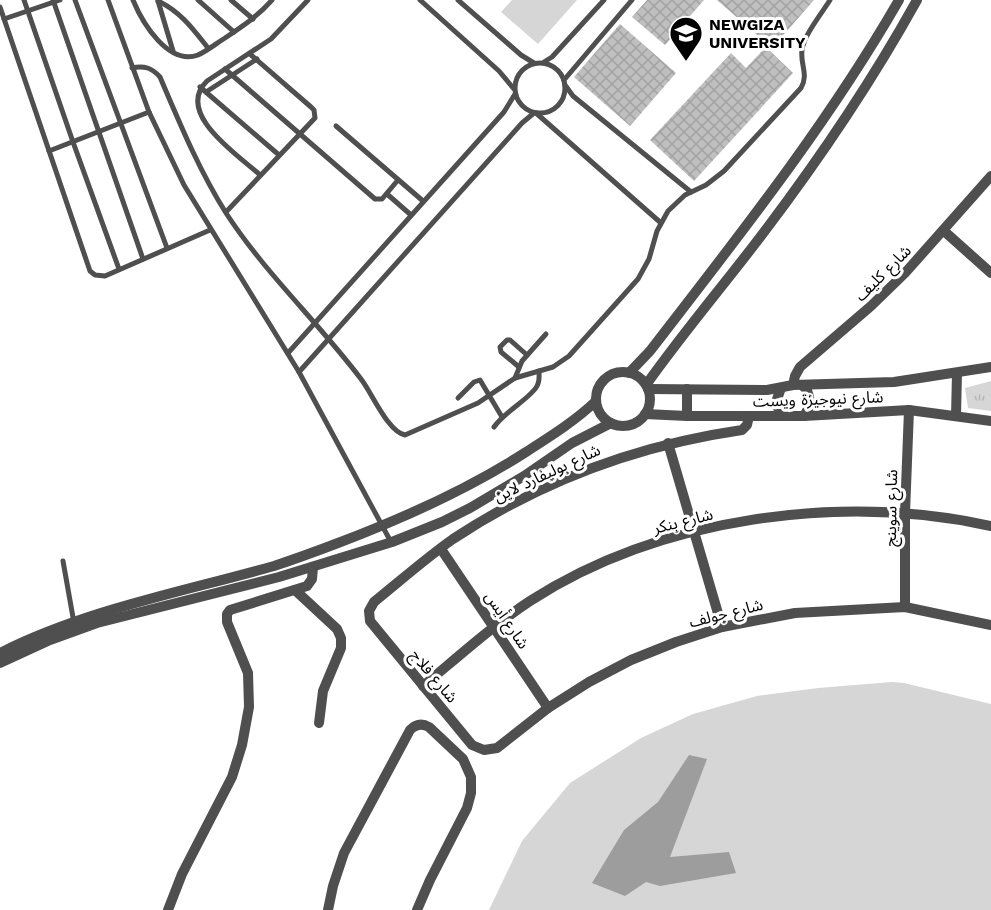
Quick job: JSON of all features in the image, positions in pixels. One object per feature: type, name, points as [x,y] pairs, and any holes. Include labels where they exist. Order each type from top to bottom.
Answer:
[{"type":"street","points":[[629,373],[650,351],[786,174],[843,91],[899,0]]},
{"type":"street","points":[[647,387],[826,147],[878,69],[917,0]]},
{"type":"street","name":"شارع كليف","points":[[798,385],[795,376],[800,367],[871,306],[944,231],[991,176]]},
{"type":"street","points":[[944,231],[991,273]]},
{"type":"street","name":"شارع نيوجيزة ويست","points":[[647,387],[759,390],[798,385],[894,382],[991,367]]},
{"type":"street","points":[[616,373],[636,375],[647,387],[650,404],[641,419],[630,425],[617,425],[601,414],[596,401],[598,389],[606,379],[616,373]]},
{"type":"street","points":[[957,373],[957,416]]},
{"type":"street","points":[[798,385],[807,390],[811,404],[804,416]]},
{"type":"street","points":[[781,388],[776,402],[781,416]]},
{"type":"street","points":[[687,389],[687,416]]},
{"type":"street","points":[[0,653],[74,623],[276,565],[384,526],[424,509],[485,477],[568,424],[596,401]]},
{"type":"street","name":"شارع نيوجيزة ويست","points":[[645,414],[804,416],[909,410],[991,421]]},
{"type":"street","name":"شارع سوينج","points":[[905,607],[905,513],[909,410]]},
{"type":"street","points":[[704,416],[704,435]]},
{"type":"street","name":"شارع بوليفارد لاين","points":[[375,602],[441,549],[483,520],[551,484],[623,456],[668,443],[742,430],[747,425],[749,416]]},
{"type":"street","points":[[0,663],[50,640],[97,623],[216,594],[392,542],[470,508],[572,444],[611,423]]},
{"type":"street","points":[[568,424],[572,444]]},
{"type":"street","points":[[668,443],[722,627]]},
{"type":"street","name":"شارع بنكر","points":[[423,686],[494,627],[531,601],[570,578],[611,559],[693,532],[750,520],[804,514],[857,512],[905,513],[964,520],[991,526]]},
{"type":"street","name":"شارع أيس","points":[[441,549],[548,708]]},
{"type":"street","points":[[168,910],[182,874],[232,777],[242,745],[249,707],[248,673],[227,622],[227,614],[230,610],[307,586],[312,579],[313,567]]},
{"type":"street","points":[[295,590],[333,625],[341,638],[341,648],[323,691],[319,723]]},
{"type":"street","name":"شارع فلاج","points":[[375,602],[369,611],[370,621],[472,745],[484,750],[497,748]]},
{"type":"street","name":"شارع جولف","points":[[497,748],[548,708],[589,682],[631,660],[722,627],[795,613],[905,607],[991,625]]},
{"type":"street","points":[[328,910],[337,870],[351,838],[410,730],[423,724],[463,759],[471,777],[471,793],[467,808],[417,910]]},
{"type":"lane","points":[[24,0],[119,269]]},
{"type":"lane","points":[[75,0],[167,248]]},
{"type":"lane","points":[[108,0],[132,68],[176,169],[210,230],[288,353],[392,542]]},
{"type":"lane","points":[[133,0],[147,28],[157,40],[173,51],[187,56],[197,55],[234,32],[253,19],[270,1]]},
{"type":"lane","points":[[198,0],[234,32]]},
{"type":"lane","points":[[231,0],[253,19]]},
{"type":"lane","points":[[260,175],[207,127],[197,107],[197,97],[200,87],[271,39],[308,0]]},
{"type":"lane","points":[[420,0],[499,71],[524,108],[535,113],[661,223]]},
{"type":"lane","points":[[458,0],[521,55],[534,63]]},
{"type":"lane","points":[[288,353],[504,112],[521,70],[552,57],[604,0]]},
{"type":"lane","points":[[299,372],[522,123],[535,113],[548,112],[557,106],[564,96],[564,82],[632,0]]},
{"type":"lane","points":[[132,68],[145,67],[156,72],[160,77],[193,153],[226,212],[246,240],[363,381],[393,429],[401,434],[410,434],[478,403],[515,378],[553,367],[569,356],[638,279],[646,265],[661,223],[676,202],[718,177],[801,88],[805,77],[802,58],[804,43],[831,0]]},
{"type":"lane","points":[[4,19],[55,1],[143,259]]},
{"type":"lane","points":[[158,1],[173,51]]},
{"type":"lane","points":[[158,1],[169,6],[189,22],[208,48]]},
{"type":"lane","points":[[0,7],[90,271],[102,276],[210,230]]},
{"type":"lane","points":[[226,212],[315,118],[314,110],[250,54]]},
{"type":"lane","points":[[206,92],[257,59]]},
{"type":"lane","points":[[544,62],[554,66],[573,96],[691,192]]},
{"type":"lane","points":[[225,69],[372,197],[378,200],[387,194],[398,180]]},
{"type":"lane","points":[[200,87],[279,154]]},
{"type":"lane","points":[[49,151],[150,112]]},
{"type":"lane","points":[[336,126],[423,201]]},
{"type":"lane","points":[[387,194],[411,215]]},
{"type":"lane","points":[[515,378],[527,355],[546,334]]},
{"type":"lane","points":[[519,367],[501,352],[500,347],[510,340],[527,355]]},
{"type":"lane","points":[[494,427],[502,417],[537,387],[539,371]]},
{"type":"lane","points":[[458,398],[478,380],[482,381],[502,417]]},
{"type":"lane","points":[[63,561],[74,623]]},
{"type":"green space","points":[[512,0],[577,0],[538,44],[501,12]]},
{"type":"green space","points":[[991,381],[991,411],[968,408],[965,388]]},
{"type":"green space","points":[[892,682],[991,704],[991,910],[489,910],[522,841],[570,783],[641,738],[693,714],[757,696]]},
{"type":"shaded area","points":[[689,755],[707,759],[670,857],[729,852],[736,873],[660,886],[646,882],[625,896],[592,883],[624,830],[658,802]]},
{"type":"building","points":[[647,0],[704,0],[665,45],[632,17]]},
{"type":"building","points":[[717,0],[814,0],[772,48]]},
{"type":"building","points":[[620,24],[676,73],[630,126],[574,77]]},
{"type":"building","points":[[766,47],[793,73],[694,181],[650,140],[731,53],[746,68]]},
{"type":"place","name":"NEWGIZA UNIVERSITY","points":[[686,62]]}]
